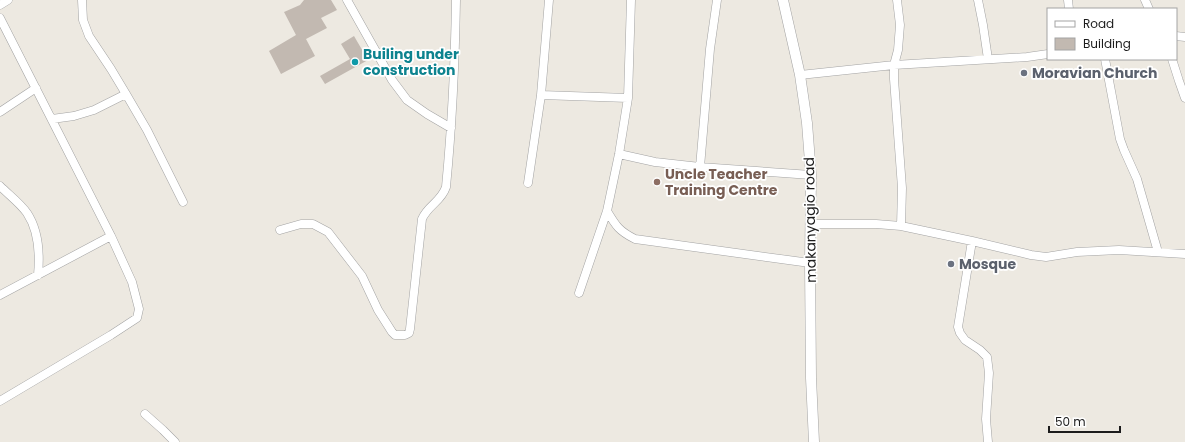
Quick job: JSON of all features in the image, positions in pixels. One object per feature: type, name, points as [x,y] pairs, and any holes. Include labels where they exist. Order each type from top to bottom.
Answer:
[{"type":"street","points":[[0,6],[8,0]]},
{"type":"street","points":[[82,0],[83,20],[89,36],[112,69],[147,130],[183,202]]},
{"type":"street","points":[[347,0],[392,80],[407,100],[451,128]]},
{"type":"street","points":[[280,230],[301,224],[313,224],[328,232],[362,276],[378,310],[392,332],[395,335],[405,335],[409,332],[422,219],[424,213],[444,194],[446,187],[455,67],[456,0]]},
{"type":"street","points":[[528,184],[541,95],[549,0]]},
{"type":"street","points":[[579,293],[607,211],[619,154],[628,98],[631,0]]},
{"type":"street","points":[[700,167],[710,49],[717,0]]},
{"type":"street","name":"makanyagio road","points":[[783,0],[800,75],[807,123],[811,175],[812,224],[810,263],[814,442]]},
{"type":"street","points":[[897,0],[900,25],[898,50],[894,65],[895,100],[902,188],[902,226]]},
{"type":"street","points":[[978,0],[988,59]]},
{"type":"street","points":[[0,18],[111,236],[132,282],[140,309],[137,318],[0,401]]},
{"type":"street","points":[[800,75],[894,65],[1027,57],[1047,54]]},
{"type":"street","points":[[1105,60],[1120,139],[1137,179],[1158,252]]},
{"type":"street","points":[[1172,60],[1185,98]]},
{"type":"street","points":[[0,112],[36,88]]},
{"type":"street","points":[[52,119],[74,116],[94,110],[126,94]]},
{"type":"street","points":[[541,95],[628,98]]},
{"type":"street","points":[[619,154],[655,162],[700,167],[811,175]]},
{"type":"street","points":[[0,186],[27,214],[33,227],[39,252],[38,275]]},
{"type":"street","points":[[607,211],[616,226],[624,234],[635,240],[810,263]]},
{"type":"street","points":[[812,224],[876,224],[902,226],[1031,255],[1046,257],[1077,252],[1119,250],[1185,254]]},
{"type":"street","points":[[0,295],[111,236]]},
{"type":"street","points":[[972,241],[958,327],[965,340],[980,350],[987,357],[989,373],[986,419],[988,442]]},
{"type":"street","points":[[145,414],[175,442]]},
{"type":"building","points":[[304,0],[331,0],[337,10],[321,18],[327,28],[306,39],[315,56],[281,74],[269,51],[296,35],[284,12],[300,5]]},
{"type":"building","name":"Builing under construction","points":[[354,36],[368,60],[325,84],[320,76],[350,59],[341,44]]},
{"type":"place","name":"Builing under construction","points":[[355,62]]},
{"type":"place","name":"Moravian Church","points":[[1024,73]]},
{"type":"place","name":"Uncle Teacher Training Centre","points":[[657,182]]},
{"type":"place","name":"Mosque","points":[[951,264]]}]
